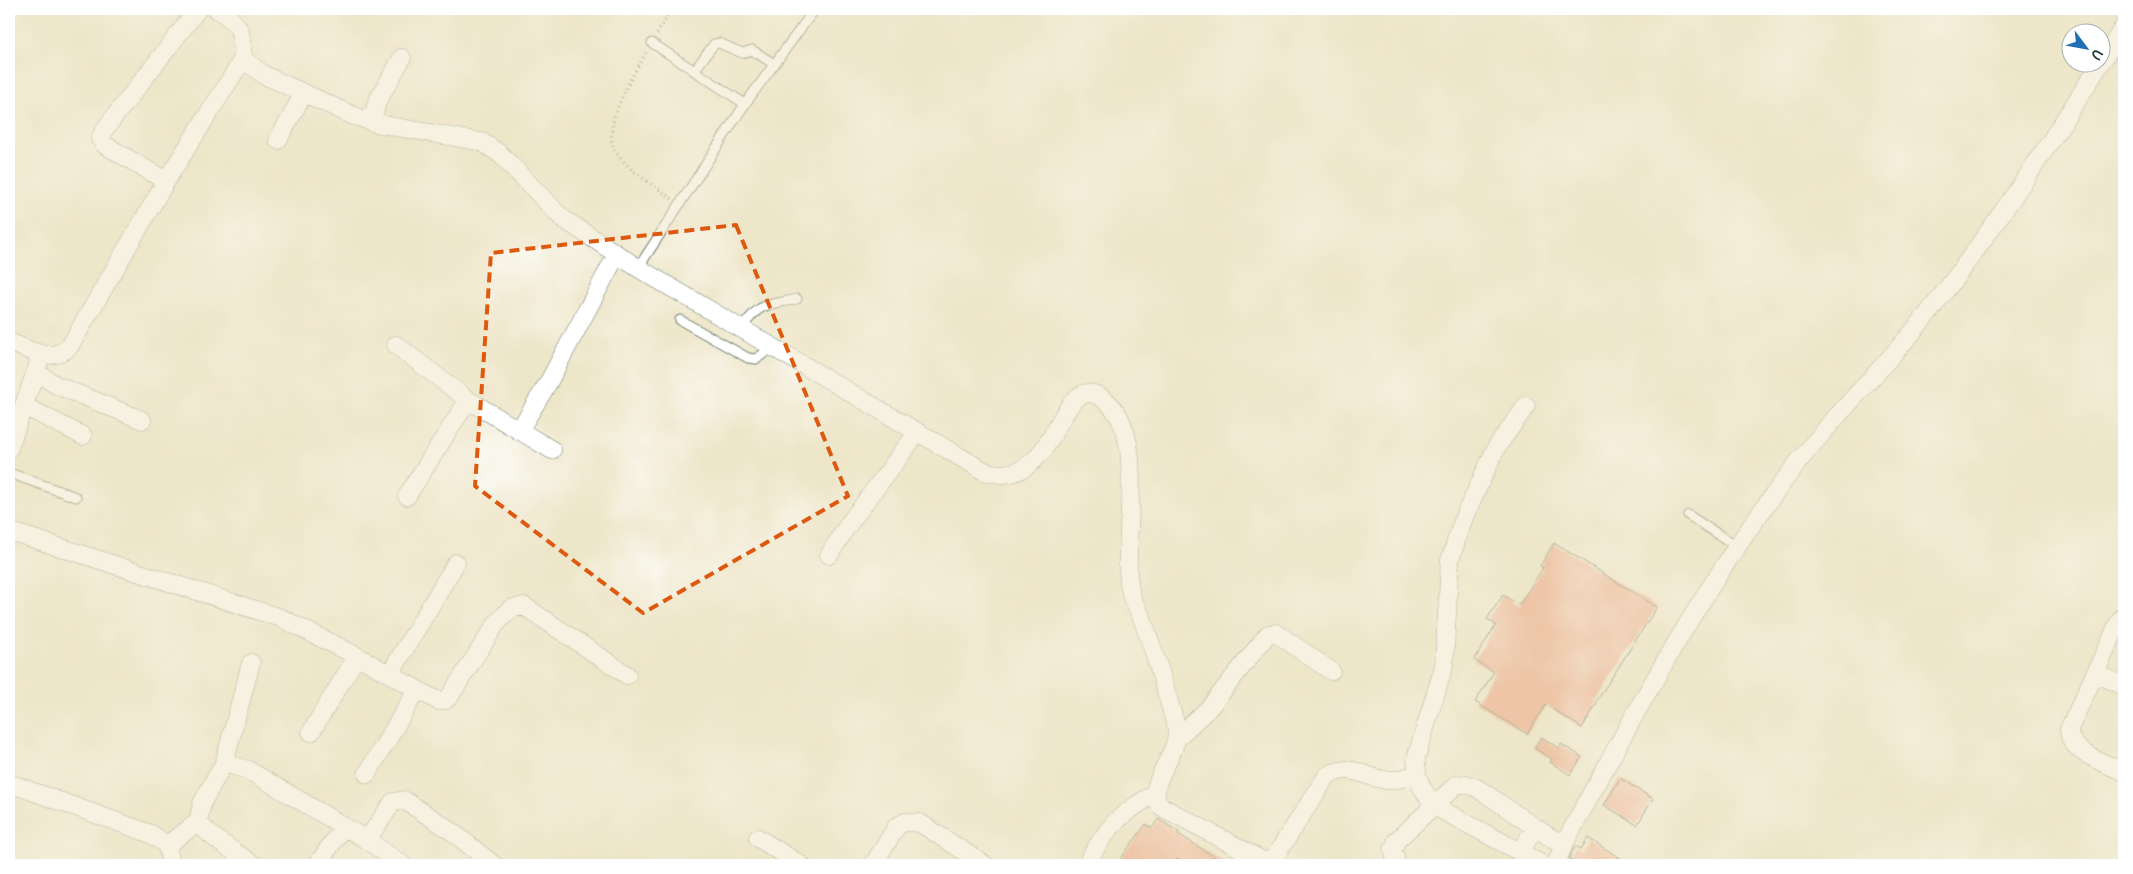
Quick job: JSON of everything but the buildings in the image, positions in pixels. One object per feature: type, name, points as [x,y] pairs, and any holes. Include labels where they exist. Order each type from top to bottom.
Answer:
[{"type":"street","points":[[166,181],[105,146],[100,139],[104,130],[198,9]]},
{"type":"street","points":[[9,342],[42,355],[54,356],[64,352],[70,346],[166,181],[243,59],[243,43],[238,14],[217,9]]},
{"type":"street","points":[[1556,865],[1563,846],[1639,705],[1738,547],[1789,474],[1896,353],[1986,236],[2124,26]]},
{"type":"street","points":[[372,122],[377,102],[402,58]]},
{"type":"street","points":[[243,59],[264,75],[354,116],[372,122],[482,142],[500,154],[562,218],[638,268],[971,465],[997,475],[1008,475],[1026,468],[1046,446],[1070,403],[1081,395],[1091,393],[1110,403],[1126,431],[1130,462],[1128,570],[1131,594],[1175,720],[1178,737],[1173,752],[1155,786],[1154,794],[1162,807],[1270,865],[1326,776],[1337,770],[1354,769],[1386,780],[1400,779],[1417,774]]},
{"type":"street","points":[[278,140],[304,94]]},
{"type":"street","points":[[519,431],[548,383],[617,254]]},
{"type":"street","points":[[396,345],[468,400],[552,450]]},
{"type":"street","points":[[9,448],[42,355]]},
{"type":"street","points":[[36,372],[56,385],[142,420]]},
{"type":"street","points":[[407,496],[468,400]]},
{"type":"street","points":[[24,406],[83,436]]},
{"type":"street","points":[[1526,406],[1496,448],[1464,517],[1450,560],[1444,666],[1416,758],[1417,774],[1421,786],[1434,806],[1542,865]]},
{"type":"street","points":[[829,555],[848,525],[917,433]]},
{"type":"street","points":[[9,531],[281,618],[357,656],[438,701],[446,700],[496,624],[510,609],[524,606],[627,675]]},
{"type":"street","points":[[390,674],[456,563]]},
{"type":"street","points":[[2124,615],[2069,729],[2069,737],[2075,746],[2124,772]]},
{"type":"street","points":[[1178,737],[1209,708],[1268,634],[1276,632],[1331,670]]},
{"type":"street","points":[[311,732],[357,656]]},
{"type":"street","points":[[167,845],[198,822],[202,804],[224,763],[251,663]]},
{"type":"street","points":[[2095,673],[2124,686]]},
{"type":"street","points":[[367,774],[417,690]]},
{"type":"street","points":[[224,763],[248,770],[367,840],[403,865]]},
{"type":"street","points":[[9,783],[151,834],[167,845],[171,865]]},
{"type":"street","points":[[1397,865],[1393,850],[1397,840],[1456,784],[1466,784],[1477,788],[1563,846]]},
{"type":"street","points":[[1086,865],[1103,834],[1111,825],[1154,794]]},
{"type":"street","points":[[367,840],[393,802],[404,800],[450,830],[494,865]]},
{"type":"street","points":[[198,822],[210,836],[224,843],[254,865]]},
{"type":"street","points":[[873,865],[897,826],[912,822],[920,823],[985,865]]},
{"type":"street","points":[[317,865],[344,826]]},
{"type":"street","points":[[1520,852],[1535,828]]},
{"type":"street","points":[[758,838],[801,865]]},
{"type":"lane","points":[[638,268],[745,104],[815,9]]},
{"type":"lane","points":[[652,43],[745,104]]},
{"type":"lane","points":[[694,71],[714,44],[719,43],[742,53],[752,50],[774,64]]},
{"type":"lane","points":[[742,328],[754,311],[761,307],[797,299]]},
{"type":"lane","points":[[680,320],[748,358],[756,359],[773,347]]},
{"type":"lane","points":[[9,473],[76,497]]},
{"type":"lane","points":[[1688,515],[1738,547]]},
{"type":"path","points":[[672,9],[630,80],[620,103],[612,130],[612,142],[615,151],[632,168],[678,204]]},
{"type":"highlighted area","points":[[736,225],[848,496],[643,613],[475,486],[491,253]]}]
